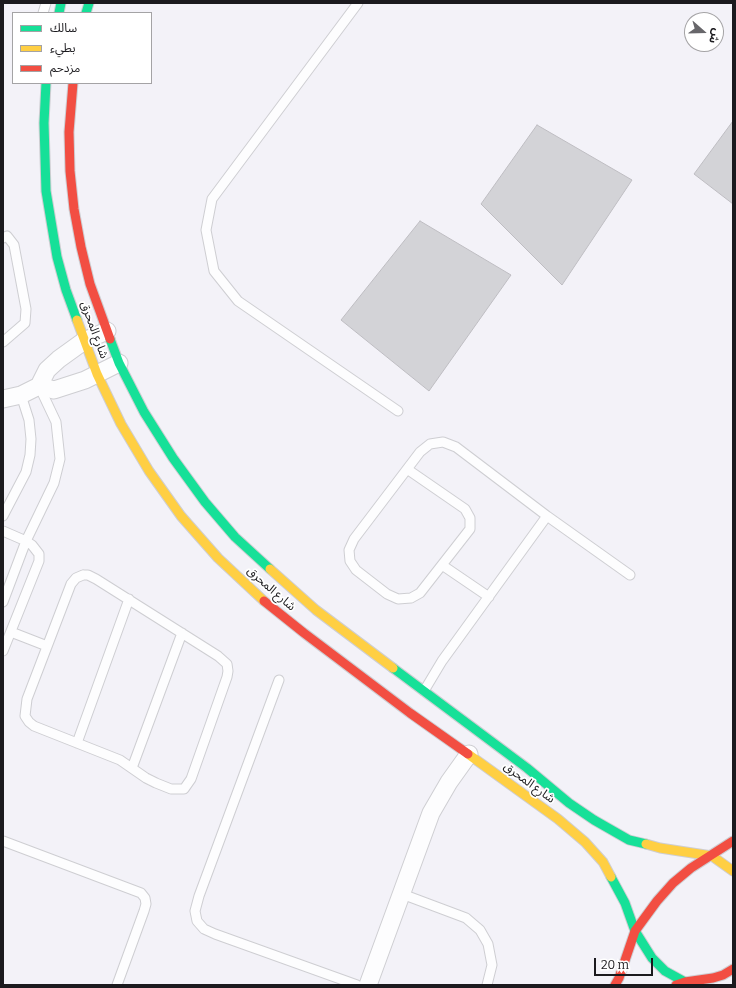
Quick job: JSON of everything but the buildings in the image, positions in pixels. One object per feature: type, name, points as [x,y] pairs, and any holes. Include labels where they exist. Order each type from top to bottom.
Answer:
[{"type":"street","name":"شارع المحرق","points":[[46,84],[44,157],[46,191],[57,257],[66,290],[97,374],[121,424],[149,471],[181,516],[218,558],[258,596],[304,633],[410,713],[558,819],[585,842],[604,862],[625,903],[635,931],[652,958],[666,971],[685,982]]},
{"type":"street","name":"شارع المحرق","points":[[73,84],[69,132],[70,171],[74,209],[90,284],[119,363],[144,412],[173,458],[205,502],[235,537],[316,610],[527,768],[569,803],[594,820],[629,840],[660,848],[712,856],[733,871]]},
{"type":"street","points":[[3,399],[21,396],[39,386],[47,370],[59,359],[84,341],[107,331]]},
{"type":"street","points":[[39,386],[54,390],[85,380],[119,363]]},
{"type":"street","points":[[368,985],[431,813],[449,782],[469,754]]},
{"type":"street","points":[[615,985],[619,978],[635,931],[657,901],[673,883],[691,868],[712,856],[733,841]]},
{"type":"street","points":[[676,985],[685,982],[713,978],[723,975],[733,969]]},
{"type":"lane","points":[[358,3],[212,199],[206,230],[214,271],[238,300],[398,411]]},
{"type":"lane","points":[[3,238],[7,236],[14,245],[26,309],[25,323],[3,342]]},
{"type":"lane","points":[[3,602],[26,541],[54,483],[60,459],[56,422],[39,386]]},
{"type":"lane","points":[[3,516],[26,472],[30,455],[31,439],[29,420],[21,396]]},
{"type":"lane","points":[[407,469],[465,509],[470,518],[470,528],[420,593],[412,598],[398,599],[387,594],[356,570],[350,561],[349,550],[354,539],[407,469],[420,452],[430,444],[443,442],[456,447],[547,516],[630,575]]},
{"type":"lane","points":[[424,691],[442,661],[547,516]]},
{"type":"lane","points":[[3,531],[26,541],[39,554],[39,561],[3,651]]},
{"type":"lane","points":[[442,565],[489,597]]},
{"type":"lane","points":[[83,575],[88,575],[96,579],[182,633],[228,664],[228,671],[191,779],[184,789],[171,789],[146,778],[120,760],[34,726],[25,716],[27,699],[71,584],[76,578],[83,575]]},
{"type":"lane","points":[[77,743],[129,599]]},
{"type":"lane","points":[[11,632],[48,646]]},
{"type":"lane","points":[[132,768],[182,633]]},
{"type":"lane","points":[[279,680],[199,896],[195,911],[197,921],[204,929],[215,934],[357,985]]},
{"type":"lane","points":[[3,841],[141,893],[145,898],[146,904],[117,985]]},
{"type":"lane","points":[[402,894],[466,918],[480,930],[488,944],[492,965],[487,985]]},
{"type":"lane","points":[[723,975],[733,978]]},
{"type":"traffic: fast","points":[[59,12],[61,3]]},
{"type":"traffic: fast","points":[[86,12],[89,3]]},
{"type":"traffic: fast","points":[[46,84],[44,123],[46,191],[57,257],[66,290],[77,320]]},
{"type":"traffic: fast","points":[[110,339],[119,363],[144,412],[173,458],[205,502],[235,537],[270,569]]},
{"type":"traffic: fast","points":[[393,668],[527,768],[569,803],[594,820],[629,840],[646,844]]},
{"type":"traffic: fast","points":[[611,877],[625,903],[635,931],[652,958],[665,971],[685,982]]},
{"type":"traffic: slow","points":[[77,320],[97,374],[121,424],[149,471],[181,516],[218,558],[264,601]]},
{"type":"traffic: slow","points":[[270,569],[316,610],[393,668]]},
{"type":"traffic: slow","points":[[468,754],[558,819],[585,842],[603,862],[611,877]]},
{"type":"traffic: slow","points":[[646,844],[660,848],[712,856],[733,871]]},
{"type":"traffic: jam","points":[[73,84],[69,132],[70,171],[74,209],[90,284],[110,339]]},
{"type":"traffic: jam","points":[[264,601],[410,713],[468,754]]},
{"type":"traffic: jam","points":[[615,985],[619,978],[635,931],[657,901],[673,883],[691,868],[733,841]]},
{"type":"traffic: jam","points":[[676,985],[685,982],[713,978],[723,975],[733,969]]}]
